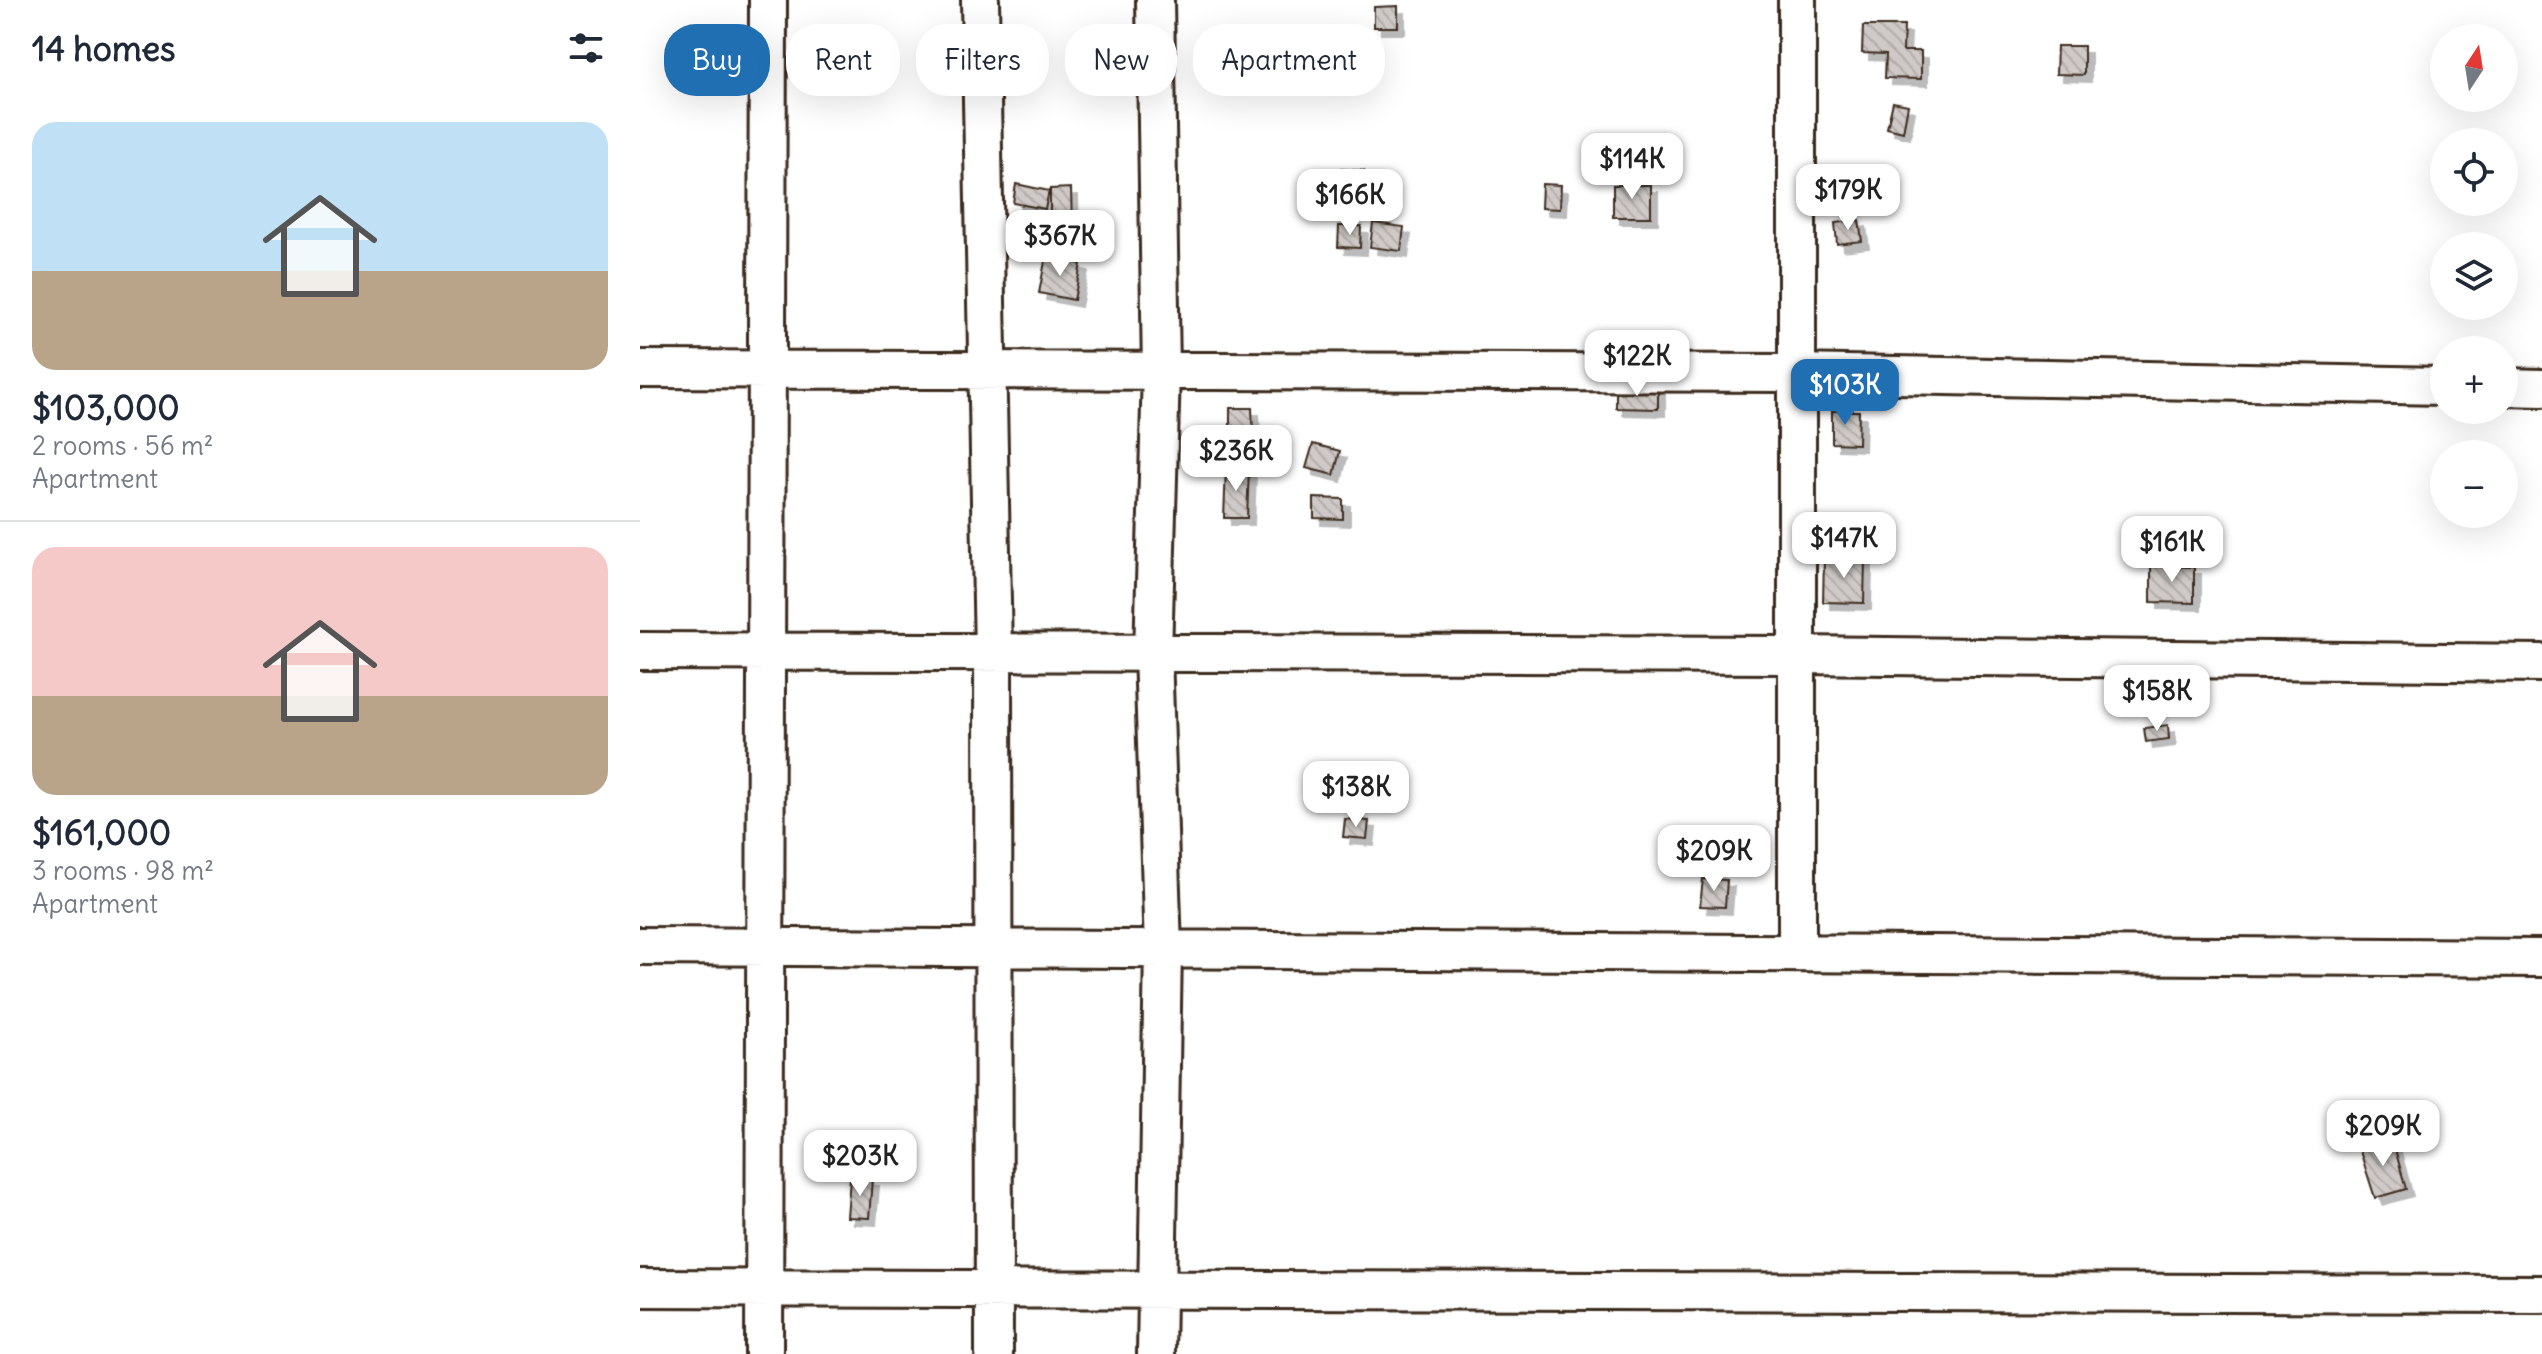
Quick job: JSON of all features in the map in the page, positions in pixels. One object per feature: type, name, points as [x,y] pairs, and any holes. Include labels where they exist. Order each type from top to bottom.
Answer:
[{"type":"street","points":[[764,1354],[768,0]]},
{"type":"street","points":[[980,0],[993,652],[994,1354]]},
{"type":"street","points":[[1155,0],[1161,371],[1153,654],[1163,949],[1156,1354]]},
{"type":"street","points":[[1797,0],[1797,952]]},
{"type":"street","points":[[640,369],[1797,373],[2430,386]]},
{"type":"street","points":[[2518,387],[2542,388]]},
{"type":"street","points":[[640,651],[1797,655],[2542,663]]},
{"type":"street","points":[[640,946],[2542,958]]},
{"type":"street","points":[[640,1288],[2542,1294]]},
{"type":"building","points":[[1398,6],[1398,27],[1374,24],[1374,7]]},
{"type":"building","points":[[1863,26],[1904,26],[1903,51],[1921,51],[1921,79],[1885,78],[1886,54],[1862,53]]},
{"type":"building","points":[[2057,46],[2084,46],[2084,75],[2056,74]]},
{"type":"building","points":[[1893,102],[1908,105],[1903,132],[1887,128]]},
{"type":"building","points":[[1340,169],[1364,171],[1362,191],[1339,189]]},
{"type":"building","points":[[1016,184],[1049,191],[1045,209],[1013,203]]},
{"type":"building","points":[[1542,184],[1561,185],[1560,209],[1541,208]]},
{"type":"building","points":[[1613,185],[1651,185],[1651,217],[1613,217]]},
{"type":"building","points":[[1071,188],[1072,224],[1050,225],[1050,189]]},
{"type":"building","points":[[1859,220],[1862,241],[1837,244],[1835,223]]},
{"type":"building","points":[[1373,223],[1404,227],[1401,251],[1370,247]]},
{"type":"building","points":[[1339,226],[1361,226],[1360,248],[1338,247]]},
{"type":"building","points":[[1046,256],[1081,264],[1074,300],[1039,293]]},
{"type":"building","points":[[1616,387],[1658,387],[1658,409],[1616,408]]},
{"type":"building","points":[[1230,408],[1252,408],[1253,430],[1230,430]]},
{"type":"building","points":[[1832,411],[1859,411],[1858,444],[1832,443]]},
{"type":"building","points":[[1313,444],[1340,451],[1334,475],[1306,468]]},
{"type":"building","points":[[1226,467],[1249,468],[1247,518],[1224,518]]},
{"type":"building","points":[[1314,498],[1343,499],[1343,519],[1314,518]]},
{"type":"building","points":[[1824,558],[1865,559],[1864,603],[1823,602]]},
{"type":"building","points":[[2151,566],[2194,567],[2194,603],[2151,602]]},
{"type":"building","points":[[2168,725],[2169,739],[2146,742],[2144,728]]},
{"type":"building","points":[[1345,819],[1369,821],[1367,839],[1343,837]]},
{"type":"building","points":[[1703,879],[1727,880],[1725,907],[1700,906]]},
{"type":"building","points":[[2392,1138],[2406,1189],[2375,1198],[2359,1148]]},
{"type":"building","points":[[850,1178],[872,1179],[869,1218],[847,1217]]}]
